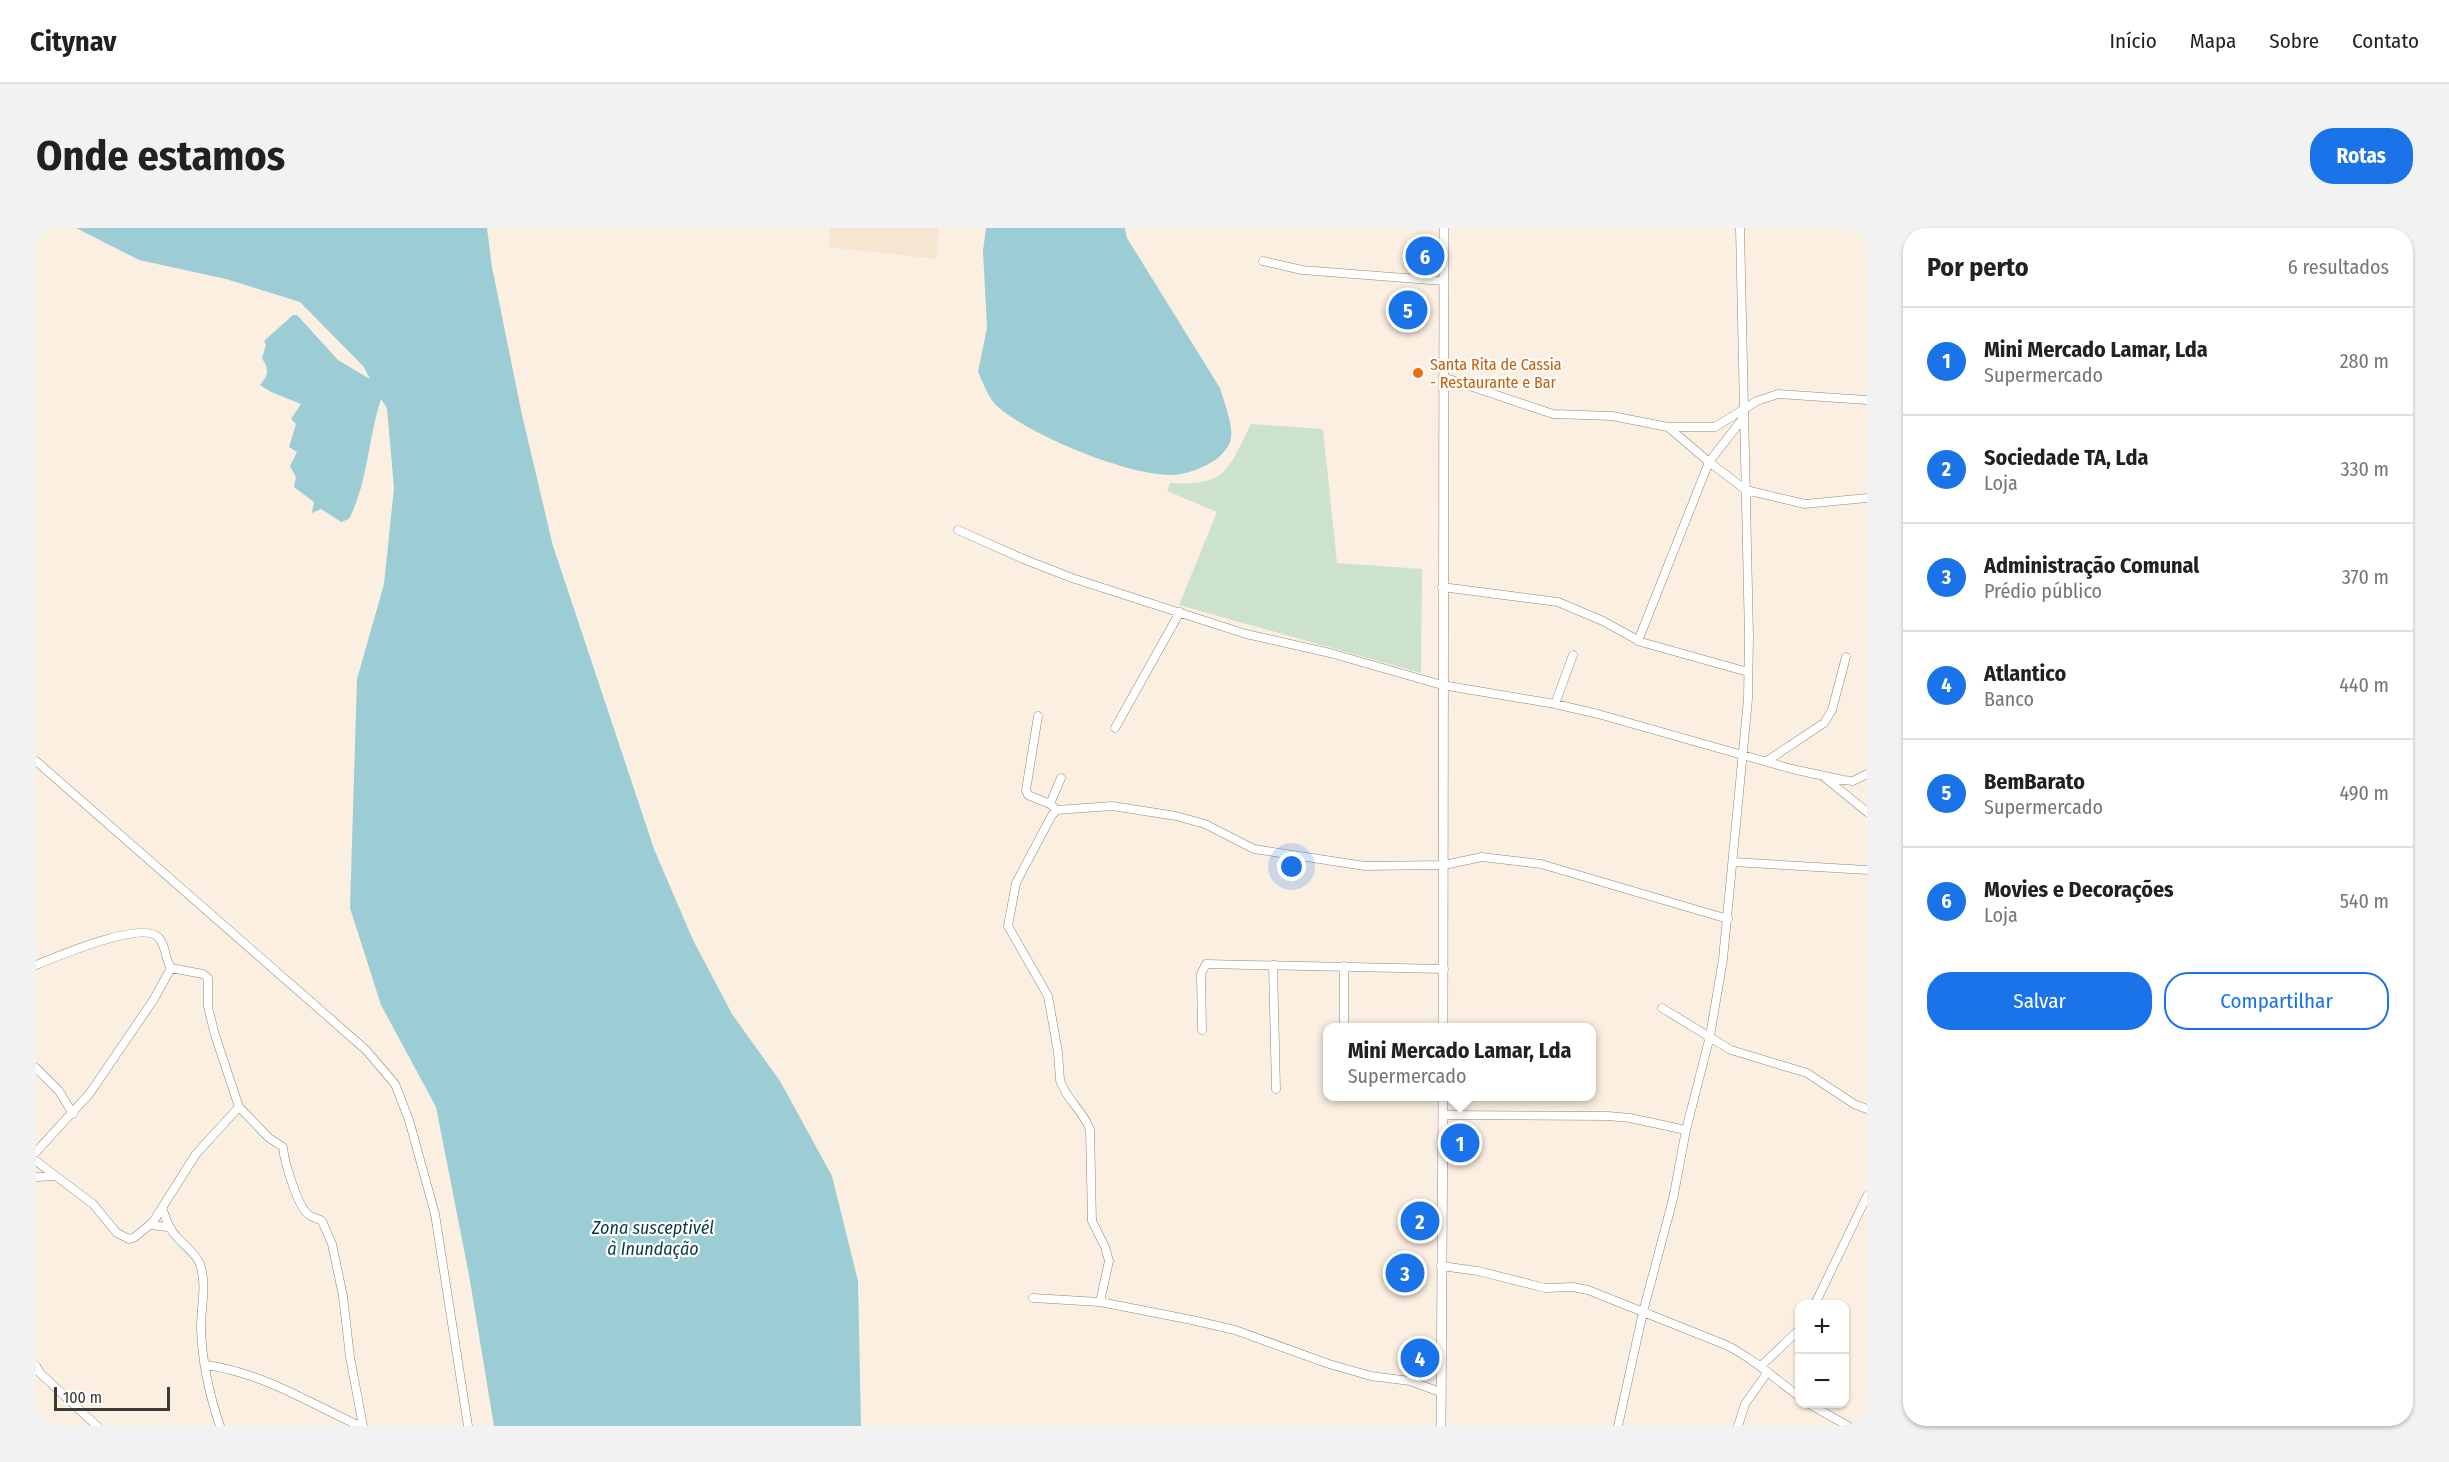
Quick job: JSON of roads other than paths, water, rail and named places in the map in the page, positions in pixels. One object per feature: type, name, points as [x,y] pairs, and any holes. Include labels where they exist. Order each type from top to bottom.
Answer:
[{"type":"main road","points":[[1443,1023],[1444,228]]},
{"type":"main road","points":[[1441,1426],[1443,1101]]},
{"type":"street","points":[[1618,1426],[1643,1312],[1673,1199],[1686,1130],[1710,1036],[1728,919],[1748,672],[1740,228]]},
{"type":"street","points":[[1263,261],[1302,270],[1443,281]]},
{"type":"street","points":[[1443,377],[1553,414],[1612,416],[1668,427],[1715,427],[1744,414]]},
{"type":"street","points":[[1638,640],[1709,462],[1744,414],[1757,401],[1778,394],[1867,400]]},
{"type":"street","points":[[1668,427],[1746,490],[1804,504],[1866,495]]},
{"type":"street","points":[[958,530],[1021,558],[1246,634],[1330,653],[1442,685],[1555,704],[1741,755],[1767,760],[1792,769],[1853,781],[1867,774]]},
{"type":"street","points":[[1442,587],[1558,602],[1603,621],[1638,640],[1748,672]]},
{"type":"street","points":[[1114,728],[1180,612]]},
{"type":"street","points":[[1555,704],[1573,655]]},
{"type":"street","points":[[1767,760],[1824,723],[1832,710],[1846,657]]},
{"type":"street","points":[[1038,716],[1026,790],[1028,795],[1050,804],[1057,810]]},
{"type":"street","points":[[36,761],[366,1050],[394,1084],[409,1120],[435,1214],[468,1426]]},
{"type":"street","points":[[1820,774],[1867,812]]},
{"type":"street","points":[[1050,804],[1061,778]]},
{"type":"street","points":[[1100,1302],[1109,1260],[1092,1221],[1090,1130],[1087,1120],[1063,1090],[1051,1006],[1045,988],[1008,926],[1016,883],[1052,815],[1057,810],[1121,807],[1176,816],[1205,824],[1246,846],[1281,854],[1370,866],[1444,865],[1482,857],[1540,864],[1728,919]]},
{"type":"street","points":[[1733,862],[1867,870]]},
{"type":"street","points":[[36,964],[104,939],[138,931],[153,933],[159,938],[166,961],[171,968],[203,974],[208,978],[208,1007],[239,1107],[269,1138],[283,1147],[303,1209],[326,1226],[347,1312],[350,1357],[363,1417],[362,1426],[278,1385],[231,1369],[207,1365]]},
{"type":"street","points":[[1202,1030],[1201,974],[1206,964],[1444,969]]},
{"type":"street","points":[[1274,965],[1276,1089]]},
{"type":"street","points":[[1344,966],[1344,1023]]},
{"type":"street","points":[[36,1152],[90,1093],[154,999],[171,968]]},
{"type":"street","points":[[1662,1008],[1737,1053],[1807,1073],[1854,1104],[1867,1109]]},
{"type":"street","points":[[36,1068],[59,1090],[73,1114]]},
{"type":"street","points":[[36,1161],[100,1210],[123,1237],[135,1237],[150,1225],[196,1154],[239,1107]]},
{"type":"street","points":[[1443,1115],[1608,1116],[1630,1118],[1686,1130]]},
{"type":"street","points":[[36,1177],[56,1176]]},
{"type":"street","points":[[1817,1300],[1866,1200]]},
{"type":"street","points":[[162,1208],[168,1227],[200,1261],[204,1292],[201,1326],[203,1355],[207,1365],[209,1394],[220,1426]]},
{"type":"street","points":[[150,1225],[168,1227]]},
{"type":"street","points":[[1441,1266],[1478,1270],[1545,1288],[1581,1288],[1726,1345],[1748,1356],[1795,1392]]},
{"type":"street","points":[[1033,1298],[1100,1302],[1235,1330],[1329,1364],[1371,1376],[1410,1381],[1440,1392]]},
{"type":"street","points":[[1738,1426],[1745,1404],[1764,1369],[1795,1335]]},
{"type":"street","points":[[36,1366],[40,1373],[97,1426]]},
{"type":"street","points":[[1816,1408],[1848,1426]]},
{"type":"water","name":"Zona susceptivél à Inundação","points":[[76,228],[487,228],[492,267],[522,415],[553,546],[654,849],[693,940],[732,1014],[780,1081],[832,1176],[858,1281],[861,1426],[494,1426],[469,1275],[436,1107],[381,1005],[350,908],[357,679],[384,584],[394,488],[387,408],[381,399],[360,490],[349,519],[341,522],[321,509],[312,513],[314,502],[294,487],[296,477],[290,466],[297,452],[289,447],[296,424],[291,419],[301,404],[260,385],[267,372],[262,358],[266,345],[264,341],[293,315],[297,315],[338,360],[370,379],[364,367],[300,302],[226,279],[139,260]]},
{"type":"water","points":[[986,228],[1125,228],[1127,238],[1220,388],[1231,430],[1227,448],[1214,461],[1198,469],[1173,475],[1154,474],[1107,462],[1057,442],[1013,418],[998,407],[989,395],[978,372],[987,328],[983,251]]},
{"type":"place","name":"Movies e Decorações","points":[[1425,256]]},
{"type":"place","name":"BemBarato","points":[[1408,310]]},
{"type":"place","name":"Santa Rita de Cassia - Restaurante e Bar","points":[[1418,373]]},
{"type":"place","name":"Mini Mercado Lamar, Lda","points":[[1460,1143]]},
{"type":"place","name":"Sociedade TA, Lda","points":[[1420,1221]]},
{"type":"place","name":"Administração Comunal","points":[[1405,1273]]},
{"type":"place","name":"Atlantico","points":[[1420,1358]]}]
